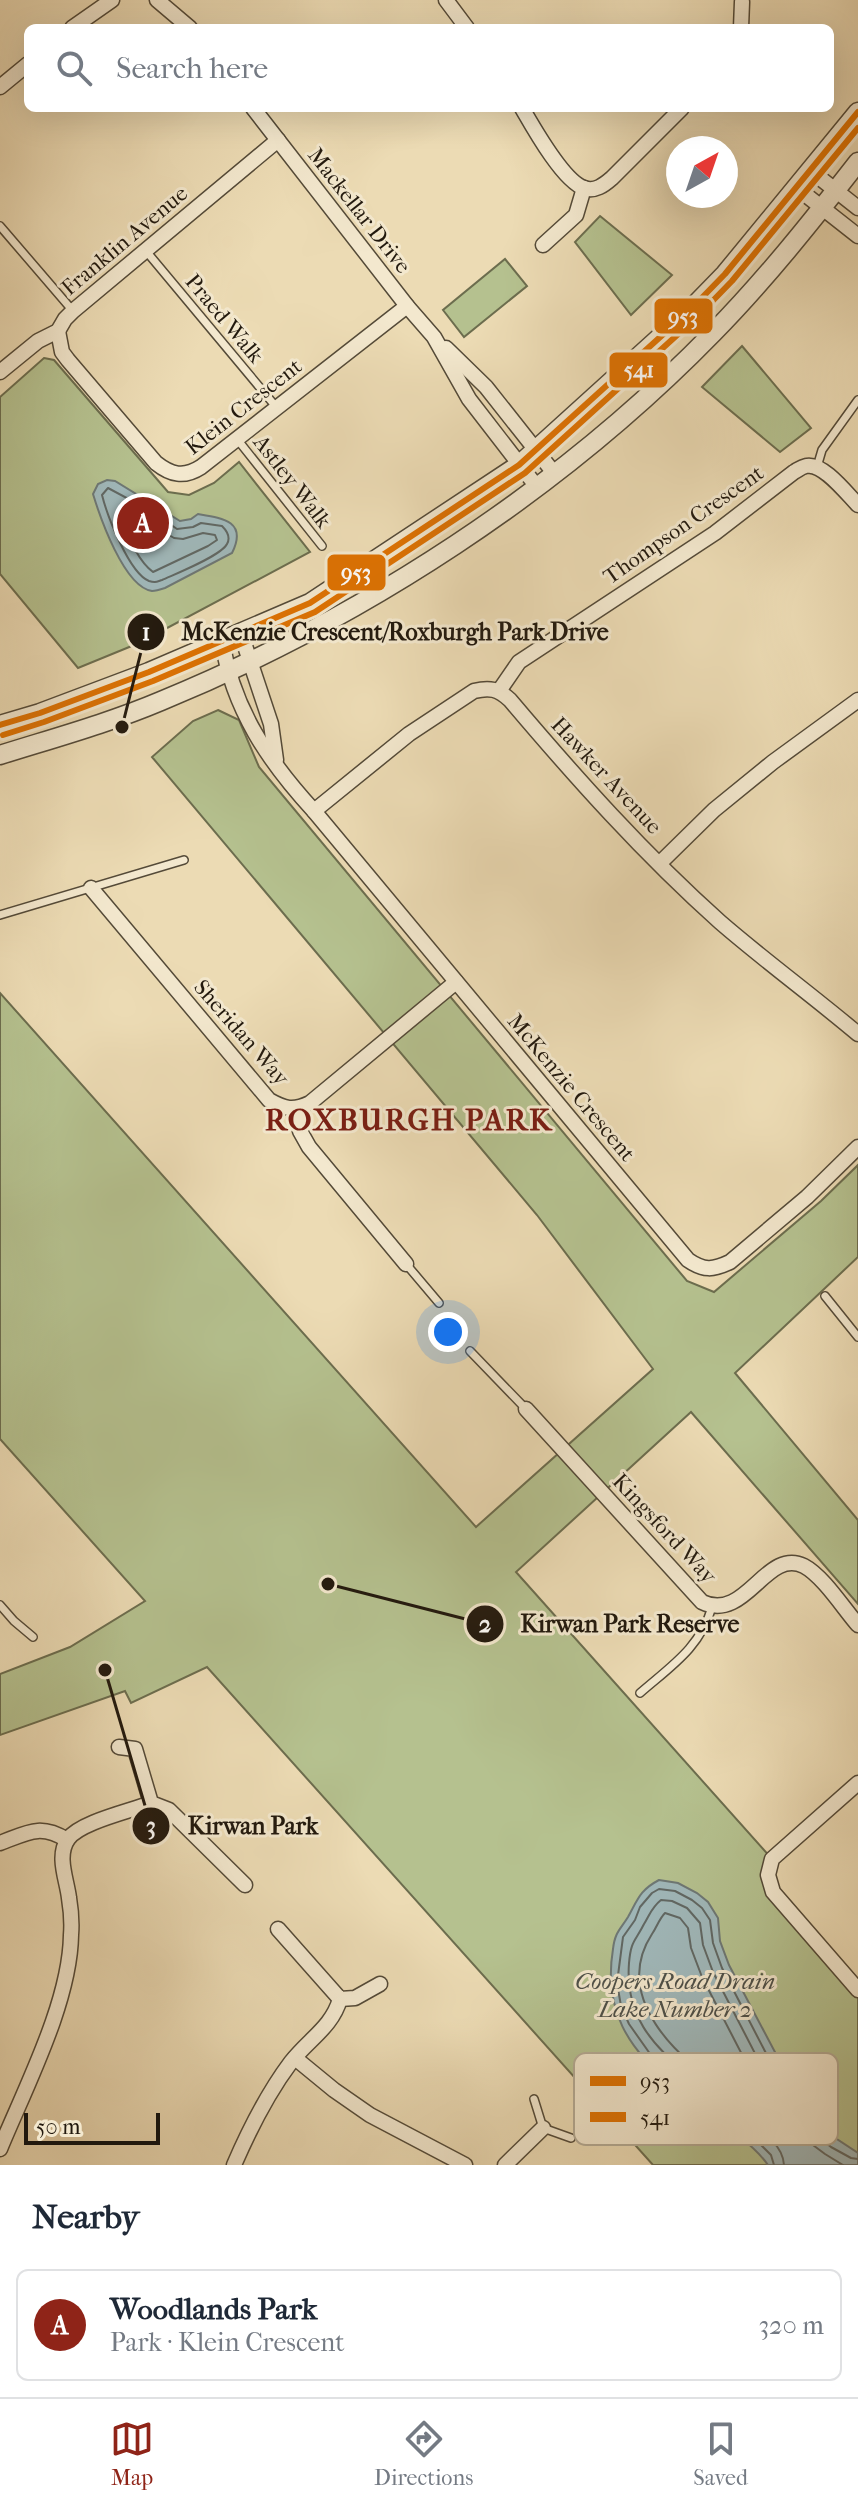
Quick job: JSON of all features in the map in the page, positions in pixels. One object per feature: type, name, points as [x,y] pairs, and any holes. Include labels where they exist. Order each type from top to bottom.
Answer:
[{"type":"street","points":[[78,23],[100,0]]},
{"type":"street","points":[[78,23],[112,0]]},
{"type":"street","points":[[157,0],[186,24]]},
{"type":"street","points":[[177,0],[189,24]]},
{"type":"street","points":[[446,0],[464,24]]},
{"type":"street","points":[[741,24],[742,1]]},
{"type":"street","points":[[0,87],[24,67]]},
{"type":"street","name":"Mackellar Drive","points":[[256,112],[407,306],[486,387],[554,473]]},
{"type":"street","points":[[524,112],[544,145],[571,179],[584,188],[599,188],[612,178],[678,112]]},
{"type":"street","points":[[0,725],[40,713],[310,603],[519,465],[690,310],[725,274],[858,112]]},
{"type":"street","name":"Franklin Avenue","points":[[0,372],[38,341],[58,331],[73,311],[278,140]]},
{"type":"street","points":[[0,755],[125,715],[227,671],[335,618],[436,558],[537,487],[627,413],[691,354],[791,248],[858,162]]},
{"type":"street","points":[[811,171],[858,208]]},
{"type":"street","points":[[543,245],[576,215],[584,188]]},
{"type":"street","points":[[797,188],[858,236]]},
{"type":"street","name":"Klein Crescent","points":[[58,331],[62,352],[68,360],[156,463],[177,475],[192,473],[407,306]]},
{"type":"street","name":"Mackellar Drive","points":[[434,337],[469,399],[537,487]]},
{"type":"street","name":"Thompson Crescent","points":[[499,691],[519,662],[715,533],[794,472],[807,466],[817,467]]},
{"type":"street","points":[[817,467],[858,505]]},
{"type":"street","name":"McKenzie Crescent","points":[[240,631],[271,724],[273,750],[282,776]]},
{"type":"street","name":"McKenzie Crescent","points":[[222,641],[227,671],[265,752],[282,776],[688,1260],[702,1269],[715,1269],[730,1262],[807,1197],[858,1147]]},
{"type":"street","points":[[314,811],[409,734],[474,691],[487,688],[499,691]]},
{"type":"street","name":"Hawker Avenue","points":[[499,691],[609,813],[730,930],[855,1025]]},
{"type":"street","points":[[660,863],[714,810],[858,700]]},
{"type":"street","name":"Sheridan Way","points":[[91,888],[269,1100],[282,1107],[296,1110],[310,1103],[456,982]]},
{"type":"street","points":[[296,1110],[300,1131],[309,1147],[406,1264]]},
{"type":"street","name":"Kingsford Way","points":[[526,1409],[692,1594],[712,1607],[725,1606],[771,1571],[783,1565],[801,1564],[814,1574],[858,1625]]},
{"type":"street","points":[[119,1747],[135,1749],[151,1803]]},
{"type":"street","points":[[858,1783],[772,1859],[768,1875],[773,1892],[858,1990]]},
{"type":"street","points":[[0,2149],[57,2009],[67,1972],[71,1935],[70,1900],[62,1853],[67,1840],[78,1830],[151,1803],[169,1810],[245,1885]]},
{"type":"street","points":[[0,1843],[39,1829],[54,1832],[67,1840]]},
{"type":"street","points":[[278,1929],[340,1999]]},
{"type":"street","points":[[340,1999],[355,1998],[380,1984]]},
{"type":"street","points":[[234,2165],[266,2095],[295,2058],[327,2025],[340,1999]]},
{"type":"street","points":[[295,2058],[370,2115],[465,2165]]},
{"type":"street","points":[[505,2165],[543,2128]]},
{"type":"lane","points":[[0,226],[73,311]]},
{"type":"lane","name":"Praed Walk","points":[[146,251],[277,408]]},
{"type":"lane","points":[[817,467],[822,450],[858,400]]},
{"type":"lane","name":"Astley Walk","points":[[237,439],[322,546]]},
{"type":"lane","points":[[0,915],[184,860]]},
{"type":"lane","points":[[406,1264],[439,1303]]},
{"type":"lane","points":[[825,1296],[858,1337]]},
{"type":"lane","points":[[470,1351],[526,1409]]},
{"type":"lane","points":[[0,1605],[33,1637]]},
{"type":"lane","points":[[640,1693],[693,1647],[706,1627],[712,1607]]},
{"type":"lane","points":[[534,2099],[543,2128],[571,2138]]},
{"type":"green space","points":[[600,216],[672,275],[631,315],[575,242]]},
{"type":"green space","points":[[505,259],[527,286],[464,337],[443,310]]},
{"type":"green space","points":[[742,346],[811,428],[780,452],[702,387]]},
{"type":"green space","points":[[44,358],[54,360],[168,492],[189,495],[214,483],[239,462],[310,552],[139,643],[78,668],[0,574],[0,397]]},
{"type":"green space","points":[[218,710],[239,720],[259,767],[687,1281],[714,1292],[821,1201],[858,1165],[858,1257],[735,1373],[858,1520],[858,1604],[691,1412],[516,1572],[772,1859],[768,1875],[858,1990],[858,2165],[653,2165],[635,2145],[838,2145],[838,2053],[574,2053],[574,2077],[207,1667],[131,1703],[125,1691],[0,1735],[0,1674],[70,1647],[145,1601],[0,1439],[0,993],[476,1527],[653,1369],[537,1215],[152,757],[193,721]]},
{"type":"water","points":[[115,481],[180,521],[198,514],[230,523],[237,534],[232,553],[165,588],[152,591],[142,587],[123,565],[96,505],[93,494],[98,484]]},
{"type":"water","name":"Coopers Road Drain Lake Number 2","points":[[659,1880],[678,1883],[708,1902],[718,1918],[720,1941],[729,1965],[775,2053],[640,2053],[632,2043],[616,2009],[611,1971],[618,1932],[648,1887]]},
{"type":"water","name":"Coopers Road Drain Lake Number 2","points":[[838,2140],[858,2153],[858,2165],[768,2165],[750,2145],[838,2145]]},
{"type":"transit line","name":"953","points":[[0,725],[149,672],[310,603],[519,465],[690,310],[725,274],[858,112]]},
{"type":"transit line","name":"541","points":[[3,735],[153,681],[315,612],[525,473],[697,317],[732,281],[858,128]]},
{"type":"place","name":"Woodlands Park","points":[[143,523]]},
{"type":"place","name":"McKenzie Crescent/Roxburgh Park Drive","points":[[122,727]]},
{"type":"place","name":"Kirwan Park Reserve","points":[[328,1584]]},
{"type":"place","name":"Kirwan Park","points":[[105,1670]]},
{"type":"district","name":"ROXBURGH PARK","points":[[409,1120]]}]
